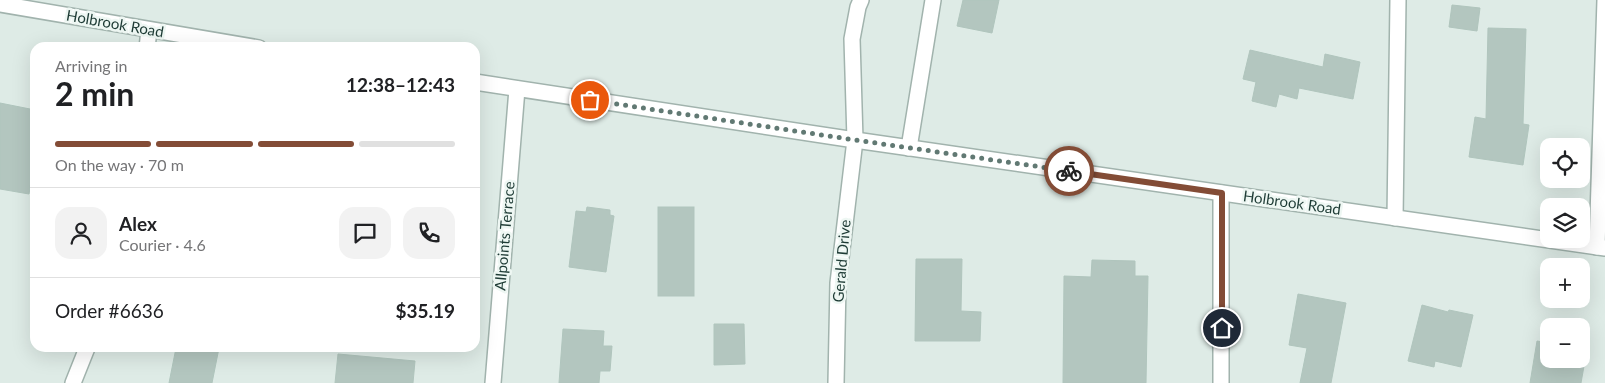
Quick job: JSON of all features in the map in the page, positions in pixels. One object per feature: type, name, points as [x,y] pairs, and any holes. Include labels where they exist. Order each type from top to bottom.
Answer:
[{"type":"street","name":"Gerald Drive","points":[[836,383],[838,283],[855,140],[852,39],[861,0]]},
{"type":"street","points":[[909,148],[933,0]]},
{"type":"street","points":[[1395,218],[1398,0]]},
{"type":"street","points":[[1601,247],[1605,0]]},
{"type":"street","name":"Holbrook Road","points":[[0,4],[222,42]]},
{"type":"street","points":[[148,42],[149,30]]},
{"type":"street","name":"Holbrook Road","points":[[480,83],[909,148],[1601,247]]},
{"type":"street","name":"Allpoints Terrace","points":[[493,383],[517,89]]},
{"type":"street","points":[[1221,383],[1222,193]]},
{"type":"street","points":[[73,383],[86,352]]},
{"type":"building","points":[[963,0],[999,0],[992,33],[957,26]]},
{"type":"building","points":[[1452,5],[1480,8],[1477,31],[1449,27]]},
{"type":"building","points":[[1488,28],[1526,29],[1523,124],[1529,125],[1523,165],[1469,157],[1475,117],[1486,119]]},
{"type":"building","points":[[1250,50],[1323,67],[1325,54],[1360,62],[1353,99],[1299,88],[1297,99],[1279,94],[1276,107],[1252,101],[1256,82],[1243,79]]},
{"type":"building","points":[[0,103],[30,109],[30,188],[29,194],[0,189]]},
{"type":"building","points":[[587,207],[610,210],[610,215],[614,216],[606,272],[569,267],[576,211],[586,212]]},
{"type":"building","points":[[658,207],[694,207],[694,296],[658,296]]},
{"type":"building","points":[[916,259],[962,259],[961,311],[981,312],[980,341],[915,341]]},
{"type":"building","points":[[1092,260],[1135,261],[1135,276],[1148,276],[1146,383],[1063,383],[1064,276],[1091,277]]},
{"type":"building","points":[[1298,294],[1346,303],[1331,383],[1300,383],[1307,348],[1289,345]]},
{"type":"building","points":[[1422,305],[1448,312],[1449,310],[1473,315],[1461,367],[1435,361],[1434,367],[1408,361]]},
{"type":"building","points":[[714,324],[744,324],[745,364],[714,365]]},
{"type":"building","points":[[563,329],[604,331],[603,346],[612,346],[610,371],[600,371],[599,383],[559,383]]},
{"type":"building","points":[[1537,341],[1540,342],[1540,368],[1584,368],[1581,383],[1530,383]]},
{"type":"building","points":[[175,352],[218,352],[212,383],[169,383]]},
{"type":"building","points":[[338,354],[415,361],[413,383],[335,383]]},
{"type":"way so far","points":[[590,100],[1069,171]]},
{"type":"route","points":[[1069,171],[1222,193],[1222,328]]}]
